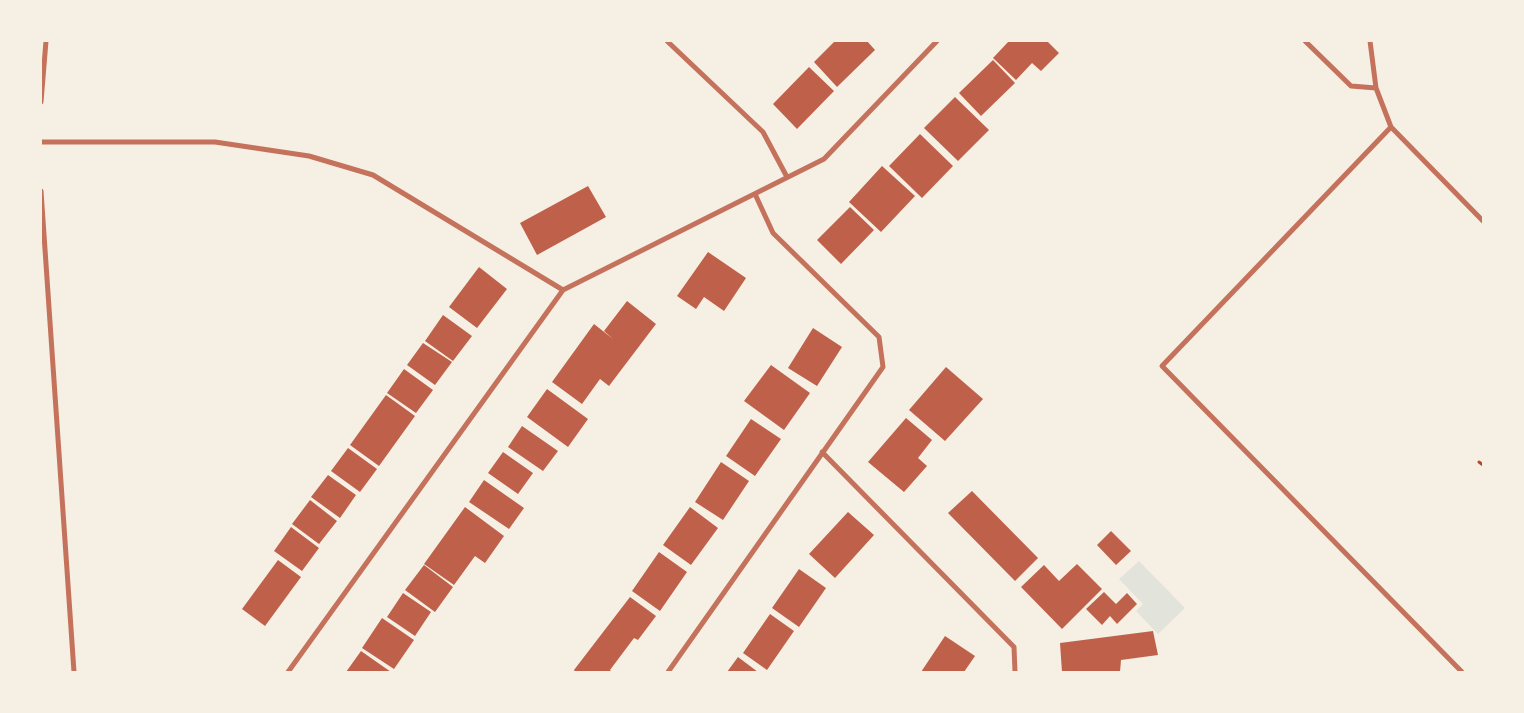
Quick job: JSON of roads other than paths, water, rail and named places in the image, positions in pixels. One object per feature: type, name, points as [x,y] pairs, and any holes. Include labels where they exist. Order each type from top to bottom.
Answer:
[{"type":"street","points":[[41,102],[46,41]]},
{"type":"street","points":[[667,41],[763,132],[787,177]]},
{"type":"street","points":[[288,672],[563,290],[824,159],[937,41]]},
{"type":"street","points":[[1305,41],[1350,86],[1376,88]]},
{"type":"street","points":[[1370,41],[1376,88],[1391,127],[1483,222]]},
{"type":"street","points":[[1391,127],[1162,366],[1462,672]]},
{"type":"street","points":[[41,142],[215,142],[309,156],[372,175],[563,290]]},
{"type":"street","points":[[41,191],[74,672]]},
{"type":"street","points":[[668,672],[883,367],[879,337],[773,233],[756,194]]},
{"type":"street","points":[[822,452],[1014,647],[1015,672]]}]
